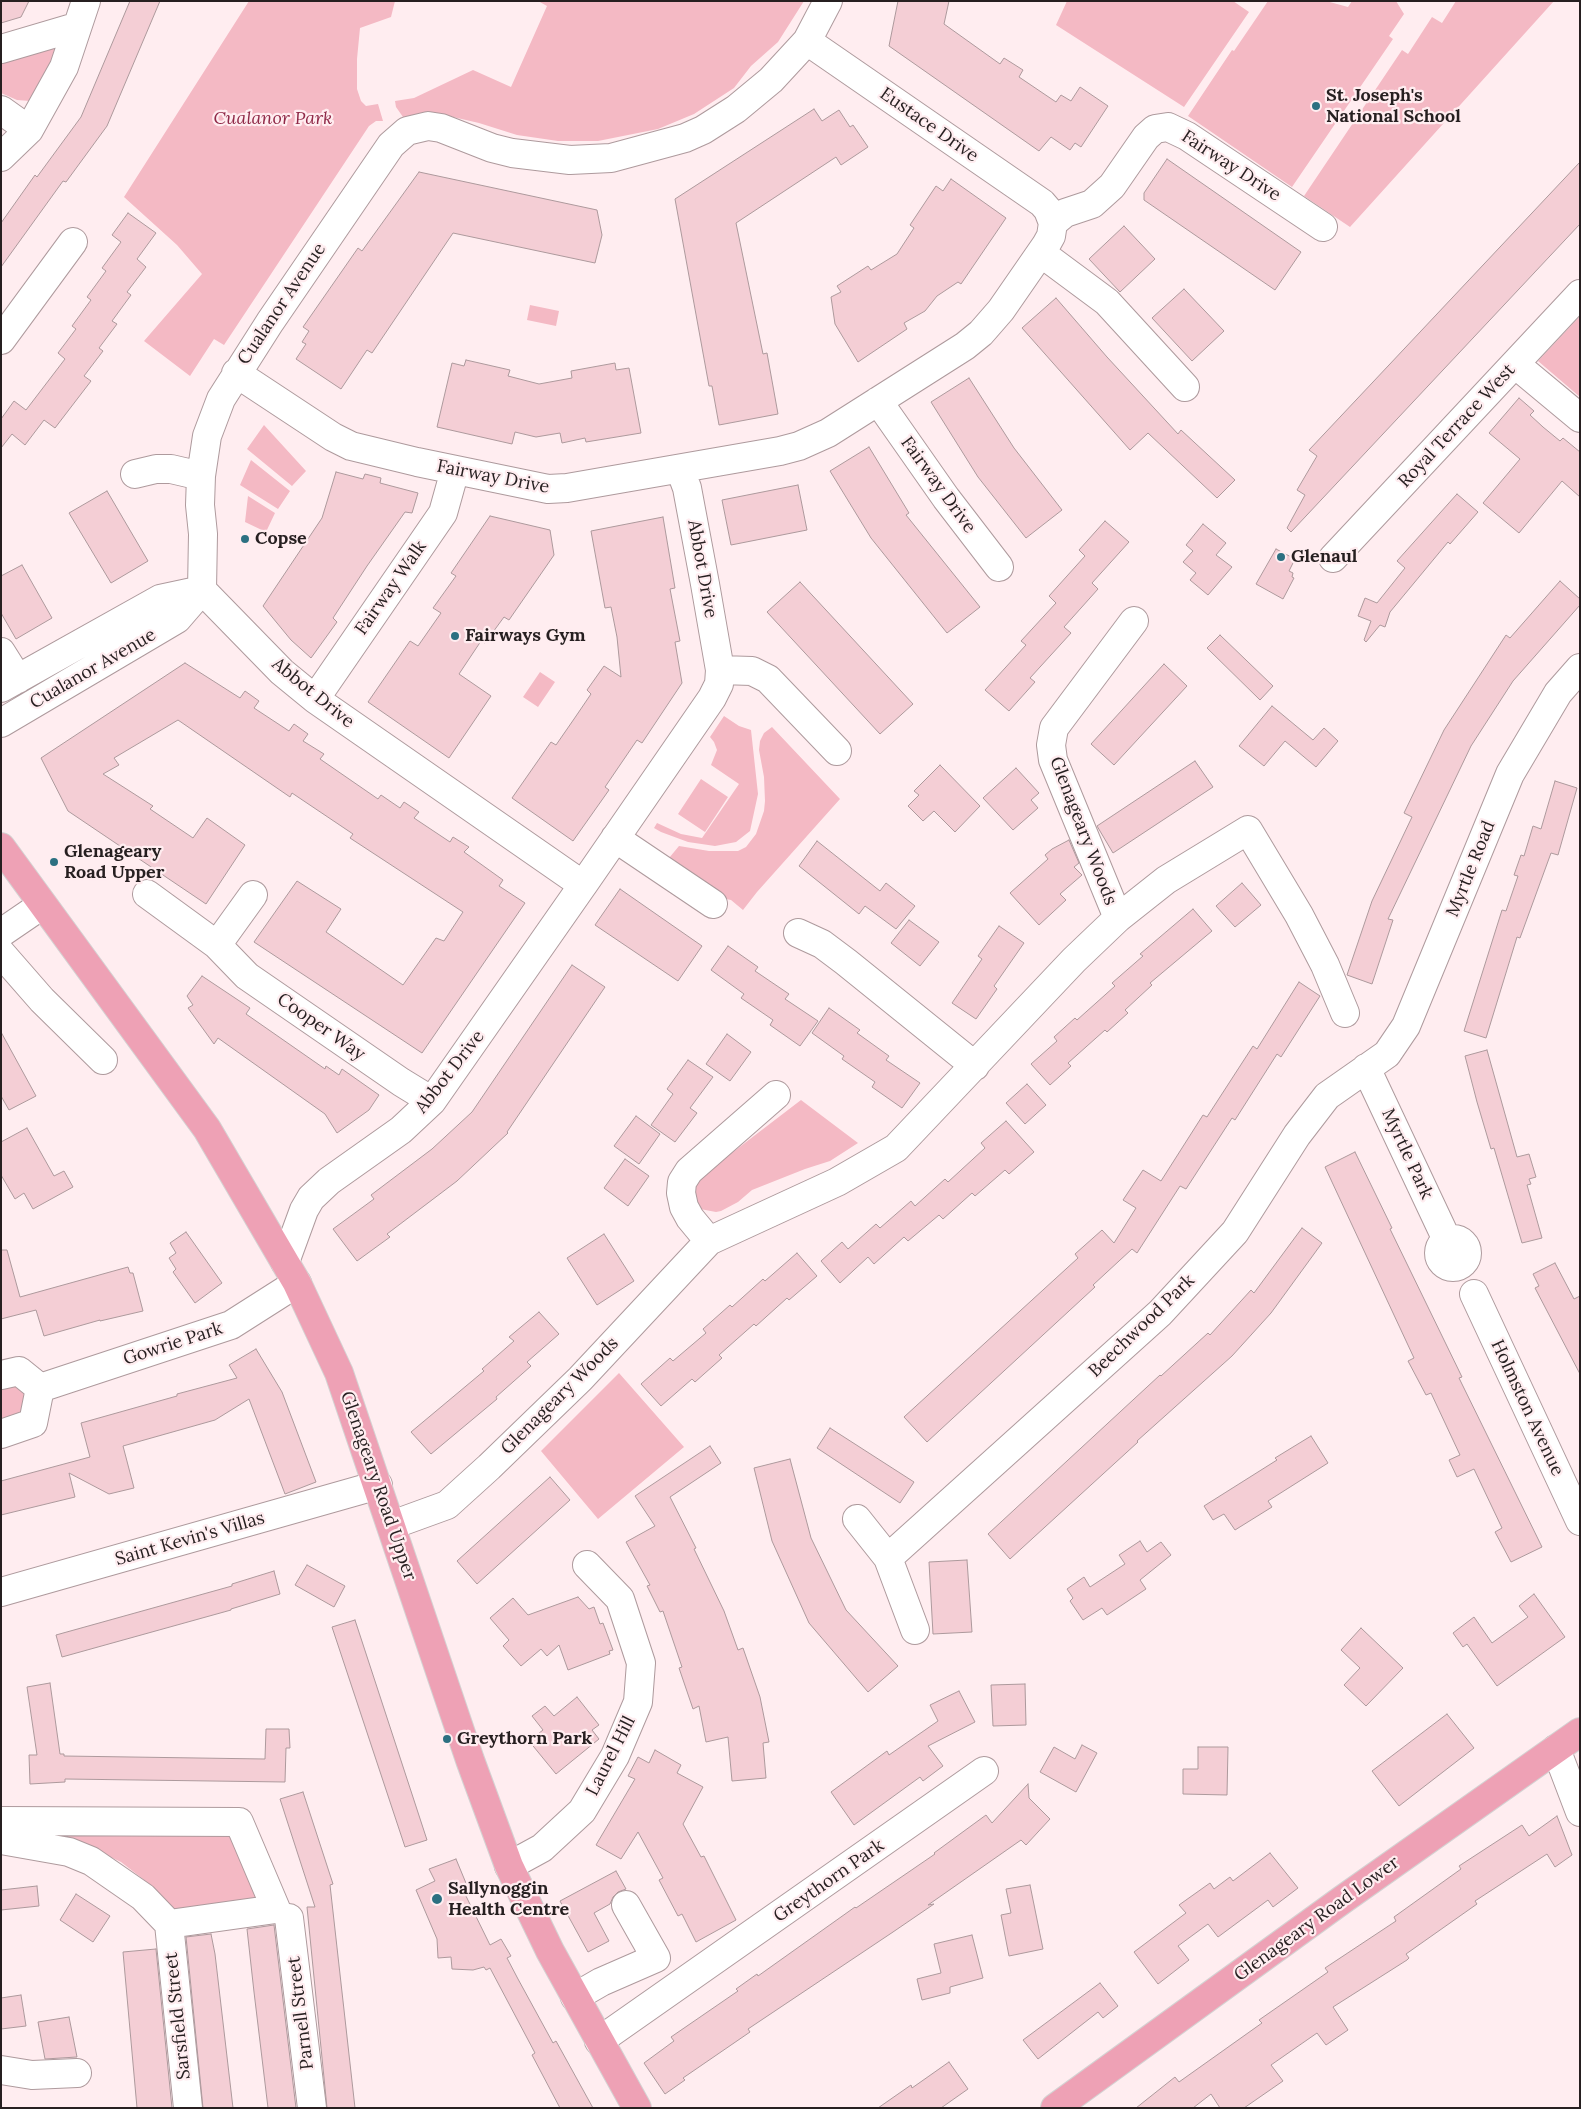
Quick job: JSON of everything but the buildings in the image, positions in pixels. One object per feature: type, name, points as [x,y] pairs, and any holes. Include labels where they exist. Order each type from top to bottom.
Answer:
[{"type":"main road","name":"Glenageary Road Upper","points":[[1,847],[207,1129],[291,1272],[339,1373],[470,1760],[509,1866],[575,1997],[637,2108]]},
{"type":"main road","name":"Glenageary Road Lower","points":[[1055,2108],[1326,1911],[1580,1732]]},
{"type":"street","points":[[1,157],[29,130],[64,67],[86,1]]},
{"type":"street","name":"Cualanor Avenue","points":[[1,723],[177,619],[202,590],[201,476],[208,436],[213,418],[224,393],[236,372],[391,145],[407,131],[428,126],[441,128],[499,149],[550,159],[600,159],[647,150],[703,130],[736,109],[771,80],[807,42],[828,1]]},
{"type":"street","points":[[1,49],[76,27]]},
{"type":"street","name":"Eustace Drive","points":[[807,42],[1042,203],[1051,216]]},
{"type":"street","points":[[1,110],[29,130]]},
{"type":"street","name":"Fairway Drive","points":[[236,372],[342,442],[371,451],[548,489],[568,488],[799,446],[828,433],[965,346],[981,333],[1001,310],[1051,236],[1051,216],[1092,204],[1112,186],[1146,137],[1155,129],[1168,127],[1187,136],[1323,227]]},
{"type":"street","points":[[1,340],[73,242]]},
{"type":"street","points":[[1040,252],[1107,302],[1185,387]]},
{"type":"street","name":"Royal Terrace West","points":[[1333,558],[1580,294]]},
{"type":"street","points":[[1515,364],[1580,418]]},
{"type":"street","name":"Fairway Drive","points":[[878,401],[946,498],[999,567]]},
{"type":"street","points":[[135,474],[156,469],[201,476]]},
{"type":"street","name":"Abbot Drive","points":[[291,1272],[304,1210],[311,1198],[342,1171],[402,1130],[432,1101],[712,698],[719,684],[720,670],[687,488],[680,469]]},
{"type":"street","name":"Fairway Walk","points":[[315,699],[443,513],[455,470]]},
{"type":"street","name":"Cualanor Avenue","points":[[1,652],[10,684],[160,599],[202,590]]},
{"type":"street","name":"Abbot Drive","points":[[202,590],[282,672],[315,699],[583,885]]},
{"type":"street","name":"Glenageary Woods","points":[[1118,918],[1053,760],[1051,745],[1054,728],[1134,621]]},
{"type":"street","name":"Myrtle Road","points":[[1366,1068],[1387,1054],[1406,1026],[1510,774],[1558,693],[1580,668]]},
{"type":"street","points":[[720,670],[752,671],[768,679],[837,752]]},
{"type":"street","name":"Glenageary Woods","points":[[392,1525],[447,1504],[461,1492],[580,1379],[709,1241],[837,1182],[896,1148],[1070,965],[1118,918],[1166,880],[1248,830],[1299,915],[1326,965],[1345,1013]]},
{"type":"street","points":[[615,838],[713,904]]},
{"type":"street","name":"Cooper Way","points":[[147,894],[217,946],[247,976],[401,1082],[432,1101]]},
{"type":"street","points":[[217,946],[253,895]]},
{"type":"street","points":[[1,933],[42,905]]},
{"type":"street","points":[[798,933],[822,944],[846,962],[975,1066]]},
{"type":"street","points":[[1,953],[42,1000],[103,1060]]},
{"type":"street","name":"Myrtle Park","points":[[1366,1068],[1447,1240]]},
{"type":"street","name":"Beechwood Park","points":[[888,1558],[1160,1313],[1235,1232],[1297,1134],[1327,1096],[1366,1068]]},
{"type":"street","points":[[709,1241],[690,1218],[684,1207],[681,1193],[682,1182],[689,1171],[776,1095]]},
{"type":"street","name":"Gowrie Park","points":[[40,1388],[231,1325],[291,1272]]},
{"type":"street","name":"Holmston Avenue","points":[[1474,1294],[1580,1521]]},
{"type":"street","points":[[1,1375],[20,1371],[40,1388],[33,1423],[1,1434]]},
{"type":"street","name":"Saint Kevin's Villas","points":[[1,1592],[378,1485]]},
{"type":"street","points":[[857,1519],[888,1558],[915,1630]]},
{"type":"street","name":"Laurel Hill","points":[[509,1866],[542,1848],[582,1811],[615,1756],[638,1702],[641,1663],[620,1598],[587,1565]]},
{"type":"street","points":[[1556,1749],[1580,1812]]},
{"type":"street","name":"Greythorn Park","points":[[600,2042],[984,1771]]},
{"type":"street","points":[[1,1821],[239,1822],[283,1914],[169,1924],[143,1897],[91,1861],[69,1852],[1,1840]]},
{"type":"street","points":[[575,1997],[601,1982],[656,1958],[626,1905]]},
{"type":"street","name":"Parnell Street","points":[[283,1914],[312,2108]]},
{"type":"street","name":"Sarsfield Street","points":[[169,1924],[188,2108]]},
{"type":"street","points":[[1,2070],[32,2075],[78,2073]]},
{"type":"green space","name":"Cualanor Park","points":[[249,1],[395,1],[391,17],[360,28],[357,89],[361,101],[366,106],[378,104],[383,121],[376,121],[369,126],[224,345],[214,339],[190,376],[144,341],[202,274],[177,245],[124,197]]},
{"type":"green space","points":[[538,1],[804,1],[778,42],[751,66],[734,88],[694,114],[658,129],[598,141],[558,141],[517,135],[479,123],[440,114],[403,117],[396,107],[395,101],[414,98],[473,70],[511,87],[547,6]]},
{"type":"green space","points":[[1067,1],[1233,1],[1249,12],[1184,107],[1056,25]]},
{"type":"green space","points":[[1268,1],[1326,1],[1348,7],[1352,1],[1396,1],[1404,14],[1389,36],[1393,39],[1292,187],[1188,116],[1232,50],[1234,51]]},
{"type":"green space","points":[[1456,1],[1554,1],[1350,227],[1304,196],[1402,50],[1408,54],[1432,17],[1442,23]]},
{"type":"green space","points":[[54,47],[56,55],[30,101],[17,100],[1,93],[1,55]]},
{"type":"green space","points":[[530,305],[559,311],[556,326],[527,320]]},
{"type":"green space","points":[[1580,316],[1580,397],[1538,361]]},
{"type":"green space","points":[[264,425],[306,471],[292,486],[247,449]]},
{"type":"green space","points":[[251,460],[290,491],[278,509],[240,485]]},
{"type":"green space","points":[[248,496],[275,513],[266,532],[245,522]]},
{"type":"green space","points":[[540,672],[555,682],[538,707],[523,697]]},
{"type":"green space","points":[[724,716],[739,726],[751,730],[758,794],[750,831],[736,842],[715,846],[688,842],[654,828],[657,823],[681,834],[702,838],[739,784],[711,765],[717,750],[710,737]]},
{"type":"green space","points":[[772,727],[840,799],[743,910],[731,900],[721,898],[669,858],[679,846],[709,851],[738,851],[746,847],[756,834],[764,811],[764,777],[759,750],[760,741],[764,733]]},
{"type":"green space","points":[[701,779],[728,797],[705,832],[678,814]]},
{"type":"green space","points":[[801,1100],[858,1143],[830,1161],[752,1190],[738,1202],[721,1211],[700,1209],[693,1199],[695,1186],[703,1175]]},
{"type":"green space","points":[[619,1373],[684,1447],[598,1519],[541,1451]]},
{"type":"green space","points":[[7,1380],[26,1393],[27,1400],[20,1414],[1,1422],[1,1381]]},
{"type":"green space","points":[[13,1826],[223,1831],[235,1840],[262,1901],[178,1916],[152,1886],[121,1862],[81,1843]]},
{"type":"place","name":"St. Joseph's National School","points":[[1316,106]]},
{"type":"place","name":"Copse","points":[[245,539]]},
{"type":"place","name":"Glenaul","points":[[1281,557]]},
{"type":"place","name":"Fairways Gym","points":[[455,636]]},
{"type":"place","name":"Glenageary Road Upper","points":[[54,862]]},
{"type":"place","name":"Greythorn Park","points":[[447,1739]]},
{"type":"place","name":"Sallynoggin Health Centre","points":[[437,1899]]}]
